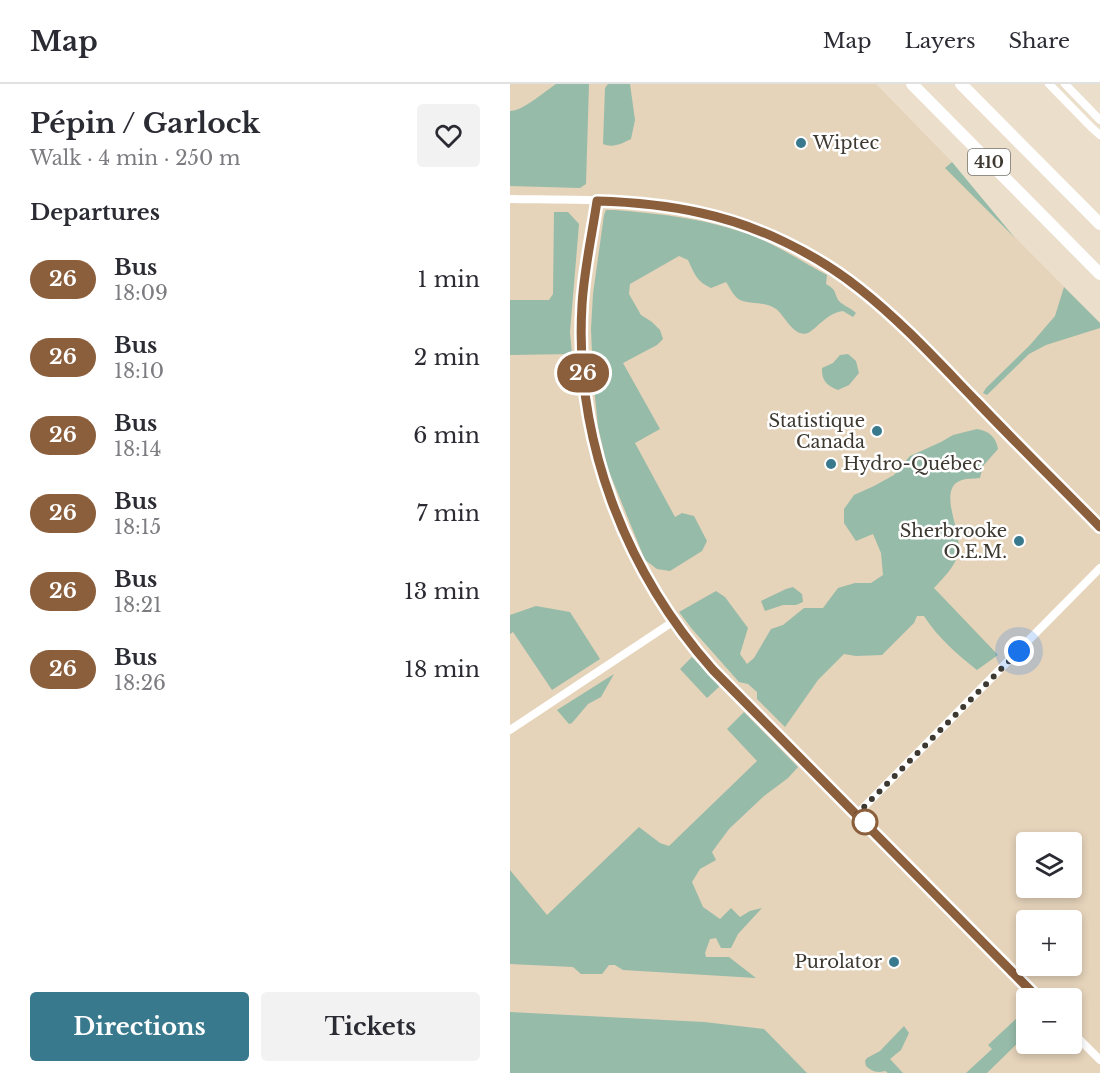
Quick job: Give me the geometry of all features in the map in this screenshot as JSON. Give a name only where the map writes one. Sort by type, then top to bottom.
[{"type":"highway","name":"410","points":[[912,84],[1100,274]]},
{"type":"highway","name":"410","points":[[961,84],[1100,224]]},
{"type":"street","points":[[1049,84],[1100,135]]},
{"type":"street","points":[[1065,84],[1100,120]]},
{"type":"street","points":[[510,199],[597,201],[657,205],[687,210],[755,230],[805,254],[859,288],[898,324],[1100,527]]},
{"type":"street","points":[[597,201],[585,268],[582,305],[582,352],[588,414],[597,458],[617,517],[644,573],[693,647],[723,680],[1029,988]]},
{"type":"street","points":[[857,814],[1100,568]]},
{"type":"street","points":[[510,730],[674,621]]},
{"type":"street","points":[[1082,1042],[1100,1060]]},
{"type":"shaded area","points":[[510,84],[876,84],[952,162],[946,168],[1100,323],[1100,1073],[510,1073]]},
{"type":"green space","points":[[556,84],[589,84],[586,184],[580,188],[510,186],[510,111],[527,105]]},
{"type":"green space","points":[[608,84],[630,84],[635,120],[631,139],[614,145],[603,144],[605,88]]},
{"type":"green space","points":[[952,162],[1015,238],[945,168]]},
{"type":"green space","points":[[606,210],[687,218],[723,226],[758,238],[827,275],[826,284],[834,290],[840,302],[856,313],[853,317],[843,311],[835,313],[808,333],[803,334],[790,326],[776,309],[738,299],[726,282],[711,288],[706,286],[696,277],[688,260],[679,256],[630,284],[629,294],[641,315],[660,330],[663,339],[657,345],[623,363],[660,429],[635,443],[675,517],[682,513],[694,516],[707,541],[702,551],[670,571],[657,569],[645,560],[608,469],[598,427],[591,329],[593,294]]},
{"type":"green space","points":[[554,212],[568,212],[579,224],[570,332],[572,354],[510,355],[510,300],[549,300],[553,294]]},
{"type":"green space","points":[[1064,287],[1100,323],[1100,328],[1046,345],[1029,354],[987,395],[983,393],[1055,316]]},
{"type":"green space","points":[[848,354],[856,361],[859,373],[849,385],[838,390],[826,382],[822,368],[833,363],[840,355]]},
{"type":"green space","points":[[977,429],[992,436],[998,449],[983,466],[980,478],[962,480],[954,485],[950,502],[959,545],[958,554],[951,568],[934,588],[998,655],[977,670],[942,639],[924,616],[917,616],[914,623],[882,655],[844,654],[818,680],[785,727],[757,699],[757,692],[748,684],[739,682],[679,612],[716,591],[725,597],[748,628],[740,654],[747,664],[754,658],[771,629],[783,625],[804,608],[823,608],[838,588],[855,583],[871,583],[883,575],[881,553],[873,534],[856,541],[844,523],[844,509],[854,495],[894,475],[910,456],[953,435]]},
{"type":"green space","points":[[793,587],[802,594],[803,602],[765,611],[761,601]]},
{"type":"green space","points":[[536,606],[570,612],[600,659],[552,690],[513,632],[510,634],[510,615]]},
{"type":"green space","points":[[692,657],[720,686],[707,698],[680,669]]},
{"type":"green space","points":[[614,674],[601,697],[588,704],[572,723],[569,724],[557,710]]},
{"type":"green space","points":[[744,712],[798,767],[729,829],[712,852],[716,860],[700,869],[692,882],[703,907],[720,919],[731,908],[740,917],[762,908],[738,934],[731,948],[721,948],[716,938],[710,939],[705,953],[706,957],[729,957],[756,978],[623,970],[615,965],[609,965],[602,974],[581,974],[573,967],[510,964],[510,870],[547,915],[639,827],[660,843],[669,846],[757,761],[727,729]]},
{"type":"green space","points":[[510,1012],[704,1022],[764,1029],[807,1073],[510,1073]]},
{"type":"green space","points":[[1016,1019],[1016,1045],[987,1073],[966,1073],[992,1049],[988,1045]]},
{"type":"green space","points":[[904,1026],[909,1033],[901,1050],[890,1059],[903,1073],[875,1072],[866,1066],[867,1058],[880,1051]]},
{"type":"bus line","name":"26","points":[[1028,988],[713,670],[674,621],[644,573],[607,490],[594,445],[586,400],[581,344],[582,305],[585,268],[597,201],[657,205],[720,218],[774,238],[837,273],[859,288],[898,324],[1100,527]]},
{"type":"place","name":"Wiptec","points":[[801,143]]},
{"type":"place","name":"Statistique Canada","points":[[877,431]]},
{"type":"place","name":"Hydro-Québec","points":[[831,464]]},
{"type":"place","name":"Sherbrooke O.E.M.","points":[[1019,541]]},
{"type":"place","name":"Purolator","points":[[894,962]]},
{"type":"route","points":[[865,822],[857,814],[1019,651]]}]
